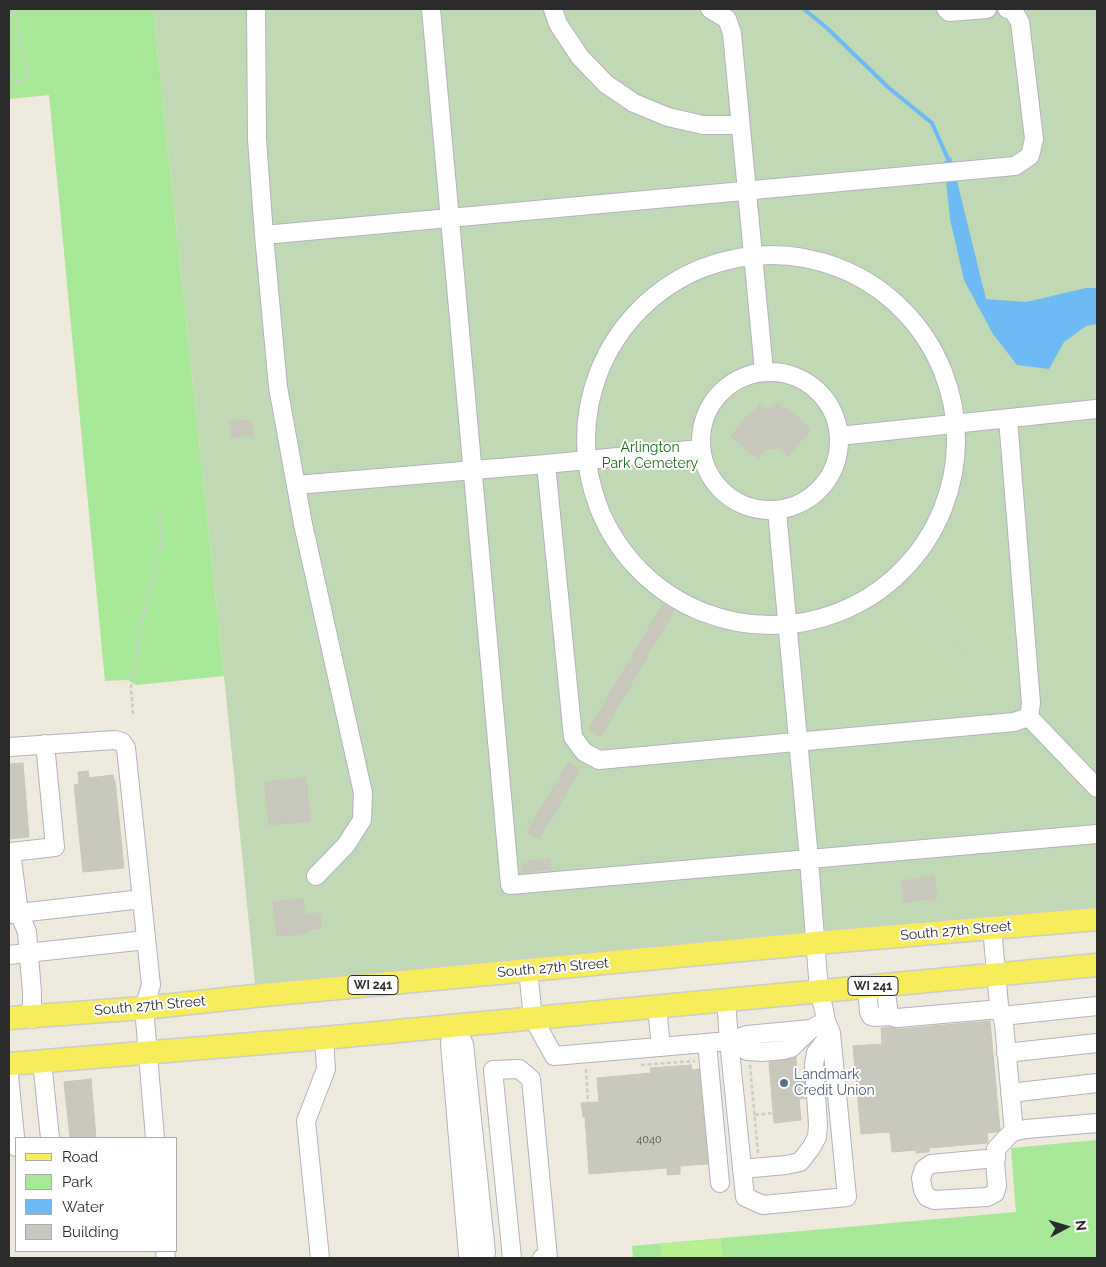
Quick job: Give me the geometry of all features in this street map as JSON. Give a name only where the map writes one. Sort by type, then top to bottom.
[{"type":"main road","name":"South 27th Street","points":[[32,1018],[55,1014],[144,1008],[816,943],[1097,919]]},
{"type":"main road","points":[[1064,968],[1097,949]]},
{"type":"main road","name":"WI 241","points":[[9,1064],[324,1038],[1097,965]]},
{"type":"main road","points":[[9,1018],[32,1018]]},
{"type":"main road","points":[[9,1024],[32,1018]]},
{"type":"street","points":[[256,9],[258,139],[264,235],[278,387],[303,524],[363,793],[362,820],[346,845],[316,876]]},
{"type":"street","points":[[431,9],[510,885],[1097,834]]},
{"type":"street","points":[[553,9],[558,24],[580,57],[606,84],[634,103],[668,117],[703,125],[740,125]]},
{"type":"street","points":[[710,9],[728,19],[732,33],[764,372]]},
{"type":"street","points":[[946,9],[949,12],[987,9]]},
{"type":"street","points":[[264,235],[1015,166],[1030,156],[1034,139],[1020,22],[1012,9],[1007,9]]},
{"type":"street","points":[[753,256],[789,256],[825,263],[859,277],[889,298],[915,324],[935,354],[949,388],[956,424],[955,460],[948,496],[933,530],[913,560],[887,585],[857,605],[823,619],[787,626],[751,625],[715,618],[682,603],[652,582],[627,556],[607,526],[593,492],[586,460],[587,420],[594,385],[608,352],[629,322],[654,296],[684,276],[717,263],[753,256]]},
{"type":"street","points":[[764,372],[782,372],[800,378],[815,388],[827,402],[835,418],[839,436],[837,458],[825,483],[816,494],[798,505],[778,511],[756,510],[735,502],[718,488],[706,470],[700,449],[703,422],[716,397],[729,384],[746,376],[764,372]]},
{"type":"street","points":[[839,436],[1008,419],[1097,414]]},
{"type":"street","points":[[1008,419],[1031,703],[1029,717]]},
{"type":"street","points":[[296,485],[700,449]]},
{"type":"street","points":[[546,464],[573,737],[584,752],[599,760],[1014,722],[1029,717]]},
{"type":"street","points":[[726,1000],[745,1197],[763,1205],[847,1197],[823,1028],[824,1010],[819,991],[778,511]]},
{"type":"street","points":[[1029,717],[1097,788]]},
{"type":"street","points":[[9,747],[115,740],[122,742],[126,748],[151,985],[144,1008],[155,1137]]},
{"type":"street","points":[[32,1018],[32,992],[27,932],[14,914],[12,852],[55,847],[45,744]]},
{"type":"street","points":[[14,914],[142,898]]},
{"type":"street","points":[[992,928],[1014,1132]]},
{"type":"street","points":[[9,956],[146,940]]},
{"type":"street","points":[[528,970],[533,1018],[554,1056],[729,1041],[747,1035],[823,1028]]},
{"type":"street","points":[[876,986],[869,1012],[871,1016],[875,1017],[889,1016],[897,1018],[1097,1006]]},
{"type":"street","points":[[657,1007],[661,1047]]},
{"type":"street","points":[[454,1026],[450,1044],[468,1255],[471,1258]]},
{"type":"street","points":[[454,1026],[464,1044],[486,1252],[482,1258]]},
{"type":"street","points":[[707,1043],[716,1184],[742,1175],[800,1162],[812,1148],[817,1137],[818,1125],[814,1065],[823,1028]]},
{"type":"street","points":[[320,1258],[306,1121],[326,1069],[324,1038]]},
{"type":"street","points":[[1006,1053],[1097,1043]]},
{"type":"street","points":[[42,1061],[50,1137]]},
{"type":"street","points":[[512,1258],[494,1070],[519,1069],[531,1079],[548,1258],[542,1258]]},
{"type":"street","points":[[9,1075],[15,1137]]},
{"type":"street","points":[[1010,1092],[1097,1083]]},
{"type":"street","points":[[996,1158],[996,1149],[1002,1141],[1014,1132],[1026,1129],[1097,1123]]},
{"type":"path","points":[[9,78],[22,82],[26,81],[28,75],[14,9]]},
{"type":"path","points":[[133,714],[131,688],[133,670],[144,612],[162,541],[159,510]]},
{"type":"path","points":[[894,578],[1018,708],[1029,717]]},
{"type":"path","points":[[749,1059],[758,1157]]},
{"type":"path","points":[[637,1065],[702,1060],[703,1066],[708,1066]]},
{"type":"path","points":[[588,1103],[585,1070],[593,1069]]},
{"type":"path","points":[[755,1115],[773,1113]]},
{"type":"green space","points":[[9,9],[153,9],[224,676],[136,685],[128,680],[105,681],[49,95],[9,99]]},
{"type":"green space","name":"Arlington Park Cemetery","points":[[153,9],[1097,9],[1097,908],[255,984]]},
{"type":"green space","points":[[1097,1140],[1097,1258],[633,1258],[632,1246],[1016,1212],[1011,1148]]},
{"type":"green space","points":[[721,1239],[723,1258],[662,1258],[660,1244]]},
{"type":"water","points":[[951,157],[986,299],[1026,302],[1086,288],[1097,288],[1097,324],[1086,326],[1064,342],[1049,369],[1017,365],[993,334],[964,280],[950,219],[944,162]]},
{"type":"building","points":[[776,403],[784,410],[786,408],[811,429],[788,456],[778,448],[766,449],[758,459],[731,436],[760,404],[764,408],[773,407]]},
{"type":"building","points":[[251,420],[253,435],[232,437],[230,422]]},
{"type":"building","points":[[663,604],[674,610],[601,736],[589,729]]},
{"type":"building","points":[[23,763],[29,837],[9,839],[9,764]]},
{"type":"building","points":[[568,763],[580,770],[539,839],[527,832]]},
{"type":"building","points":[[88,771],[89,778],[113,775],[115,780],[124,868],[83,872],[74,785],[79,784],[78,772]]},
{"type":"building","points":[[306,778],[310,821],[269,825],[265,782]]},
{"type":"building","points":[[550,859],[551,869],[523,872],[522,862]]},
{"type":"building","points":[[934,876],[937,898],[904,902],[901,881]]},
{"type":"building","points":[[303,899],[305,915],[320,913],[321,928],[306,930],[307,932],[300,934],[277,936],[273,902]]},
{"type":"building","points":[[990,1021],[1000,1130],[987,1133],[988,1143],[929,1148],[929,1152],[916,1153],[916,1150],[892,1152],[890,1132],[861,1134],[853,1046],[882,1044],[881,1028],[898,1029]]},
{"type":"building","name":"Landmark Credit Union","points":[[796,1057],[797,1077],[804,1077],[806,1098],[799,1099],[801,1120],[774,1123],[769,1062]]},
{"type":"building","points":[[691,1065],[692,1070],[699,1069],[708,1164],[680,1166],[680,1174],[667,1175],[667,1168],[589,1174],[585,1117],[583,1117],[581,1103],[599,1102],[597,1078],[651,1073],[650,1068]]},
{"type":"building","points":[[91,1079],[96,1137],[70,1137],[64,1082]]},
{"type":"waterway","points":[[804,9],[828,29],[889,88],[932,123],[948,159]]},
{"type":"place","name":"Landmark Credit Union","points":[[784,1083]]}]
